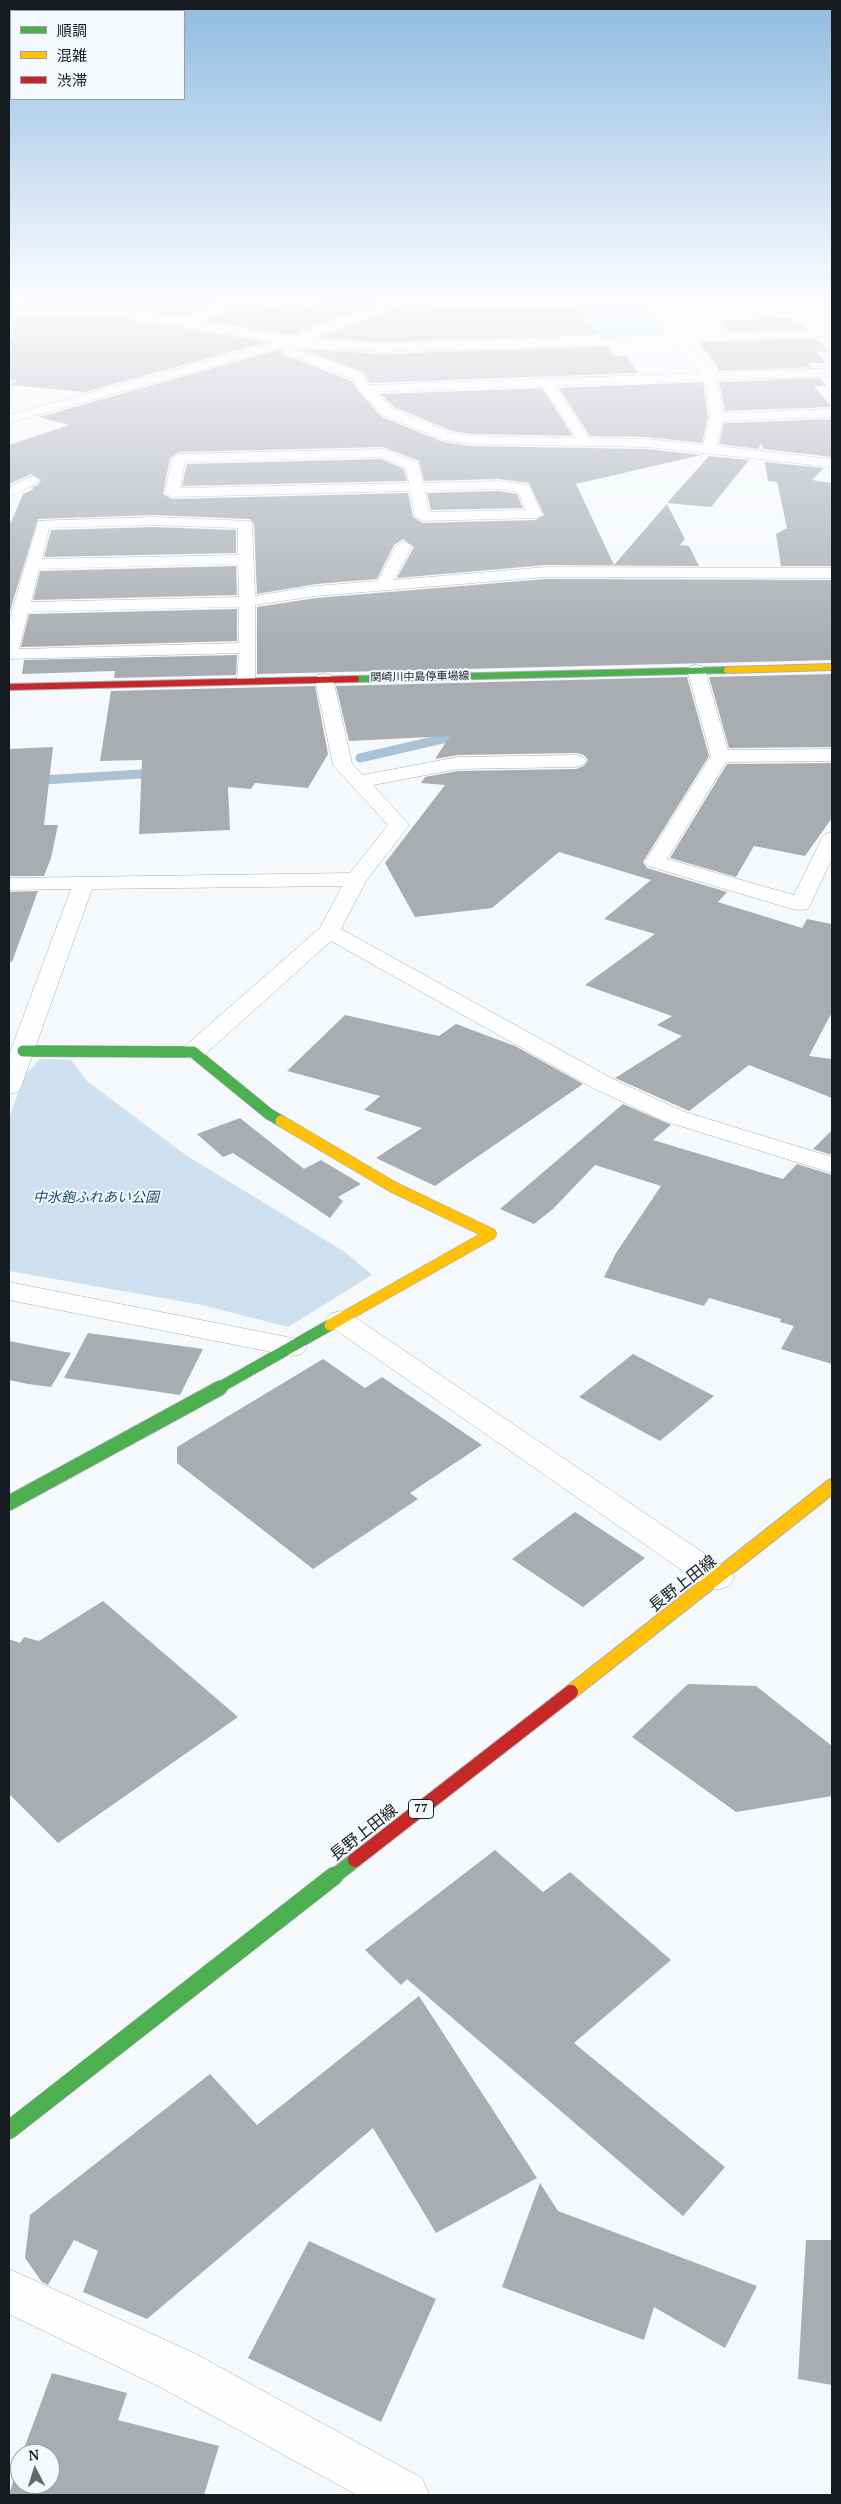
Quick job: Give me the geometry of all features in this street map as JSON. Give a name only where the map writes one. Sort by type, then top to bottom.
[{"type":"main road","name":"関崎川中島停車場線","points":[[9,687],[832,667]]},
{"type":"main road","points":[[9,1503],[127,1440],[491,1234],[393,1186],[269,1114],[193,1052],[23,1051]]},
{"type":"main road","name":"長野上田線","points":[[9,2130],[718,1578],[832,1486]]},
{"type":"street","points":[[9,419],[24,415]]},
{"type":"street","points":[[395,415],[448,437],[471,440],[584,440],[647,443],[832,463]]},
{"type":"street","points":[[568,415],[584,440]]},
{"type":"street","points":[[709,450],[717,417],[779,415]]},
{"type":"street","points":[[416,487],[413,466],[383,453],[179,458],[172,493],[245,491],[416,487],[500,485],[524,488],[534,514],[422,517],[416,487]]},
{"type":"street","points":[[10,491],[32,480]]},
{"type":"street","points":[[245,491],[245,602],[248,648],[246,680]]},
{"type":"street","points":[[245,524],[154,521],[43,524],[9,653],[248,648]]},
{"type":"street","points":[[383,586],[404,546]]},
{"type":"street","points":[[32,564],[245,559]]},
{"type":"street","points":[[21,607],[245,602],[316,591],[546,572],[759,571],[832,573]]},
{"type":"street","points":[[696,670],[720,756],[655,862],[800,904],[832,838]]},
{"type":"street","points":[[193,1052],[329,931],[356,879],[399,825],[344,765],[324,679]]},
{"type":"street","points":[[720,756],[832,755]]},
{"type":"street","points":[[359,782],[458,763],[576,761]]},
{"type":"street","points":[[9,884],[356,879]]},
{"type":"street","points":[[9,1087],[84,883]]},
{"type":"street","points":[[329,931],[604,1084],[673,1116],[832,1165]]},
{"type":"street","points":[[9,1291],[292,1347]]},
{"type":"street","points":[[340,1320],[718,1578]]},
{"type":"street","points":[[9,2291],[177,2370],[405,2495]]},
{"type":"green space","name":"中氷鉋ふれあい公園","points":[[40,1059],[71,1060],[87,1081],[187,1156],[345,1252],[372,1275],[288,1327],[202,1305],[9,1271],[9,1119],[24,1076]]},
{"type":"building","points":[[47,415],[380,415],[443,442],[471,446],[647,449],[701,455],[576,484],[614,565],[667,504],[685,539],[680,545],[689,546],[699,566],[546,565],[397,578],[414,547],[403,539],[394,545],[377,579],[316,584],[257,594],[254,524],[250,519],[154,515],[38,519],[9,614],[9,527],[23,494],[34,489],[31,488],[38,485],[41,480],[31,474],[9,484],[9,445],[69,425],[39,417]],"holes":[[[383,447],[419,461],[424,481],[499,479],[529,483],[544,515],[535,520],[422,523],[413,517],[408,493],[172,499],[163,494],[170,458],[179,452]]]},
{"type":"building","points":[[413,415],[559,415],[573,436],[471,434],[452,431]]},
{"type":"building","points":[[576,415],[708,415],[702,443],[647,437],[590,436]]},
{"type":"building","points":[[832,419],[832,457],[763,449],[762,443],[758,449],[719,444],[724,423]]},
{"type":"building","points":[[709,456],[749,460],[711,507],[667,503]]},
{"type":"building","points":[[381,459],[404,469],[407,481],[182,486],[187,464]]},
{"type":"building","points":[[765,462],[824,468],[812,480],[832,483],[832,566],[781,566],[776,534],[787,528],[777,482],[768,481]]},
{"type":"building","points":[[499,491],[517,494],[523,508],[431,510],[427,493]]},
{"type":"building","points":[[154,527],[236,530],[236,553],[44,557],[51,530]]},
{"type":"building","points":[[236,566],[237,595],[33,600],[40,571]]},
{"type":"building","points":[[546,579],[832,580],[832,660],[257,674],[257,607],[316,598]]},
{"type":"building","points":[[237,609],[237,641],[21,647],[29,614]]},
{"type":"building","points":[[237,655],[236,675],[114,678],[115,671],[22,674],[24,660]]},
{"type":"building","points":[[832,674],[832,747],[729,748],[709,677]]},
{"type":"building","points":[[687,677],[709,756],[643,862],[647,868],[727,892],[718,902],[802,928],[807,919],[832,924],[832,1012],[809,1056],[832,1059],[832,1098],[749,1065],[689,1111],[615,1078],[682,1036],[657,1025],[672,1016],[585,985],[655,934],[604,919],[651,880],[559,852],[492,908],[415,917],[385,863],[445,785],[421,783],[425,777],[458,771],[576,769],[584,766],[588,760],[584,755],[576,753],[458,755],[435,759],[450,736],[349,741],[336,686]]},
{"type":"building","points":[[315,686],[328,754],[308,788],[255,783],[251,789],[228,787],[230,830],[139,834],[142,760],[100,761],[111,691]]},
{"type":"building","points":[[53,747],[44,825],[58,825],[51,858],[44,876],[9,876],[9,749]]},
{"type":"building","points":[[832,763],[832,818],[805,856],[754,846],[736,877],[670,858],[727,764]]},
{"type":"building","points":[[38,891],[12,962],[9,961],[9,892]]},
{"type":"building","points":[[345,1015],[439,1036],[456,1024],[515,1046],[583,1084],[435,1186],[376,1158],[422,1128],[364,1110],[380,1096],[287,1071]]},
{"type":"building","points":[[623,1104],[671,1125],[653,1140],[783,1179],[797,1164],[832,1175],[832,1364],[781,1349],[794,1326],[780,1322],[781,1319],[709,1298],[704,1306],[604,1277],[616,1253],[661,1186],[595,1165],[553,1209],[534,1224],[500,1209]]},
{"type":"building","points":[[240,1118],[304,1169],[321,1160],[361,1184],[338,1197],[343,1201],[330,1218],[233,1153],[223,1157],[197,1134]]},
{"type":"building","points":[[832,1130],[832,1155],[813,1149]]},
{"type":"building","points":[[88,1333],[203,1349],[180,1395],[64,1378]]},
{"type":"building","points":[[9,1341],[71,1353],[51,1387],[28,1384],[9,1380]]},
{"type":"building","points":[[633,1354],[714,1396],[660,1441],[579,1397]]},
{"type":"building","points":[[323,1359],[365,1388],[382,1377],[482,1445],[410,1493],[418,1499],[313,1569],[177,1463],[177,1447]]},
{"type":"building","points":[[575,1512],[645,1558],[583,1607],[512,1559]]},
{"type":"building","points":[[103,1601],[238,1717],[58,1843],[9,1794],[9,1639],[20,1643],[24,1637],[39,1641]]},
{"type":"building","points":[[688,1684],[756,1686],[832,1746],[832,1796],[736,1812],[632,1737]]},
{"type":"building","points":[[495,1850],[543,1892],[570,1872],[671,1960],[574,2043],[725,2167],[683,2216],[407,1979],[401,1985],[365,1950]]},
{"type":"building","points":[[419,1996],[537,2178],[436,2233],[373,2128],[147,2319],[83,2292],[98,2251],[74,2240],[48,2285],[42,2282],[25,2258],[30,2215],[210,2074],[257,2125]]},
{"type":"building","points":[[540,2183],[558,2211],[757,2286],[725,2348],[654,2307],[644,2340],[502,2287]]},
{"type":"building","points":[[806,2240],[832,2240],[832,2385],[798,2379]]},
{"type":"building","points":[[309,2241],[436,2299],[381,2422],[248,2358]]},
{"type":"building","points":[[52,2373],[127,2393],[118,2420],[219,2446],[204,2495],[9,2495],[10,2492],[10,2494],[60,2494],[60,2444],[26,2444]]},
{"type":"waterway","points":[[360,758],[464,734]]},
{"type":"waterway","points":[[9,782],[158,773]]},
{"type":"traffic: fast","points":[[356,679],[727,670]]},
{"type":"traffic: fast","points":[[23,1051],[193,1052],[269,1114],[281,1121]]},
{"type":"traffic: fast","points":[[9,1503],[127,1440],[330,1325]]},
{"type":"traffic: fast","points":[[9,2130],[355,1860]]},
{"type":"traffic: slow","points":[[727,670],[832,667]]},
{"type":"traffic: slow","points":[[281,1121],[393,1187],[491,1234],[330,1325]]},
{"type":"traffic: slow","points":[[571,1692],[832,1486]]},
{"type":"traffic: jam","points":[[9,687],[356,679]]},
{"type":"traffic: jam","points":[[355,1860],[571,1692]]}]
